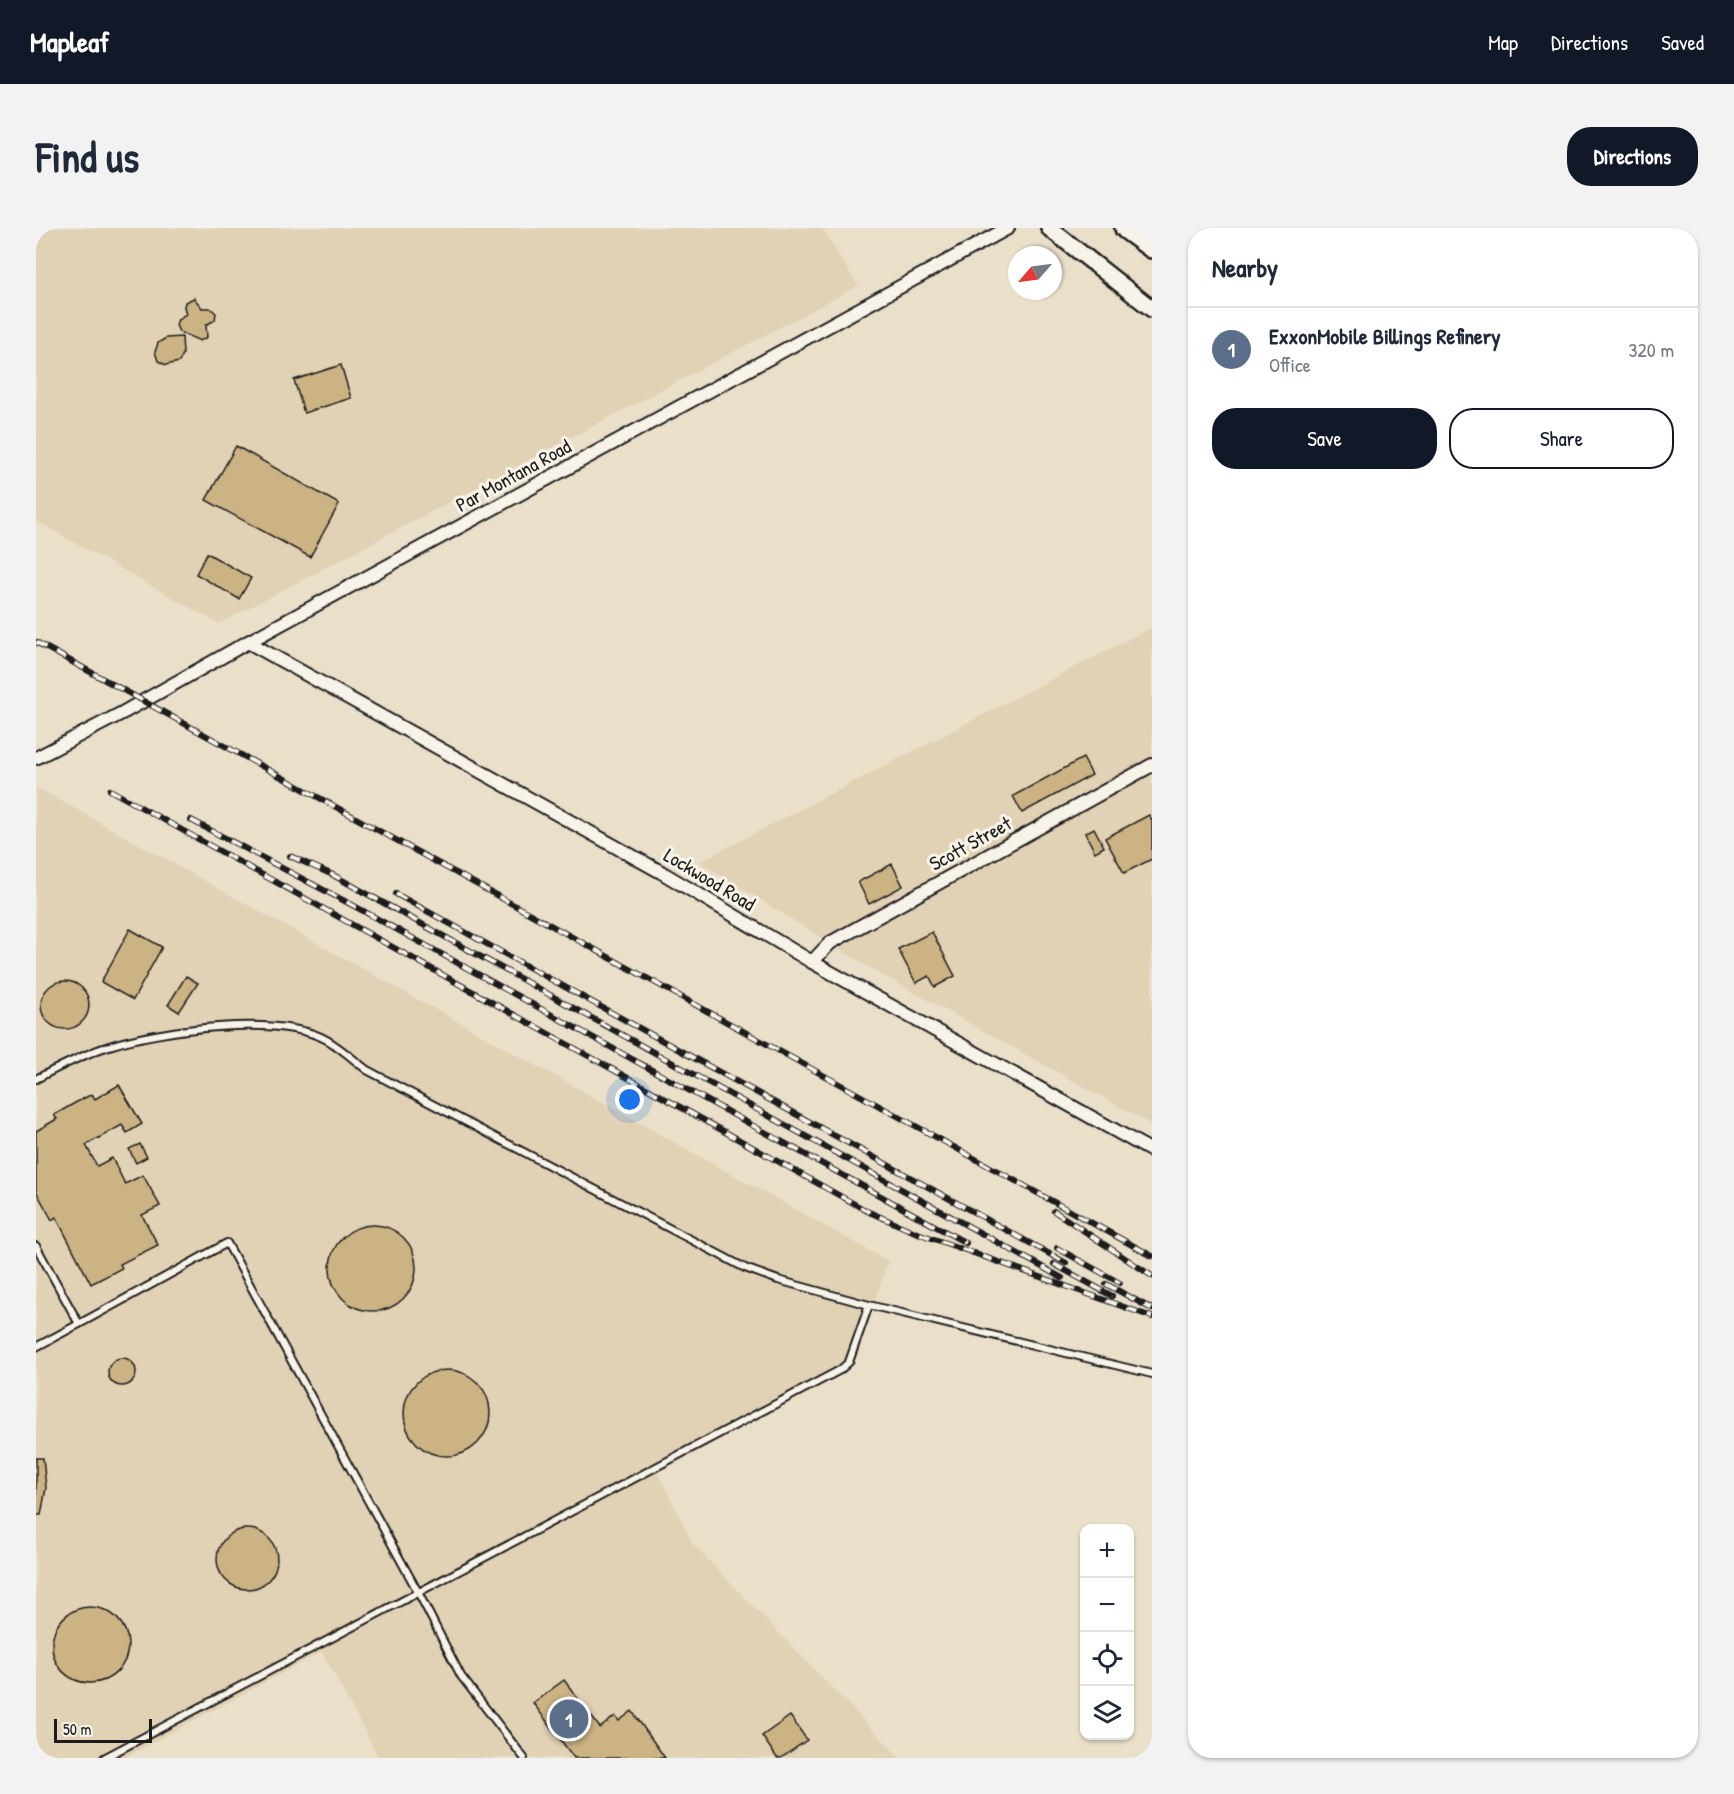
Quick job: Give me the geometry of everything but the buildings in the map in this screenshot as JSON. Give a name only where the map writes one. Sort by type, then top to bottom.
[{"type":"highway","points":[[1126,228],[1152,247]]},
{"type":"street","name":"Par Montana Road","points":[[36,758],[1008,228]]},
{"type":"street","points":[[1049,228],[1152,309]]},
{"type":"street","name":"Lockwood Road","points":[[248,642],[661,872],[812,962],[1152,1151]]},
{"type":"street","name":"Scott Street","points":[[812,962],[830,943],[1152,765]]},
{"type":"lane","points":[[36,1079],[75,1058],[106,1047],[156,1035],[223,1026],[299,1030],[326,1039],[367,1070],[745,1268],[778,1280],[869,1305],[1152,1374]]},
{"type":"lane","points":[[36,1347],[227,1243],[418,1592],[461,1676],[524,1758]]},
{"type":"lane","points":[[36,1246],[79,1324]]},
{"type":"lane","points":[[104,1758],[840,1370],[849,1362],[869,1305]]},
{"type":"shaded area","points":[[36,228],[822,228],[858,286],[219,624],[36,521]]},
{"type":"shaded area","points":[[1152,627],[1152,1125],[870,968],[699,862]]},
{"type":"shaded area","points":[[36,787],[888,1261],[857,1357],[849,1370],[658,1473],[693,1544],[900,1758],[379,1758],[322,1652],[124,1758],[36,1758]]},
{"type":"railway","points":[[36,642],[1152,1256]]},
{"type":"railway","points":[[110,790],[869,1212],[915,1232],[1152,1317]]},
{"type":"railway","points":[[191,820],[356,907],[966,1243]]},
{"type":"railway","points":[[290,856],[333,875],[1062,1278]]},
{"type":"railway","points":[[396,894],[1066,1263]]},
{"type":"railway","points":[[1054,1211],[1152,1276]]},
{"type":"railway","points":[[1057,1248],[1120,1283]]},
{"type":"railway","points":[[1054,1264],[1112,1296]]},
{"type":"railway","points":[[1106,1284],[1152,1309]]},
{"type":"place","name":"ExxonMobile Billings Refinery","points":[[569,1719]]}]
